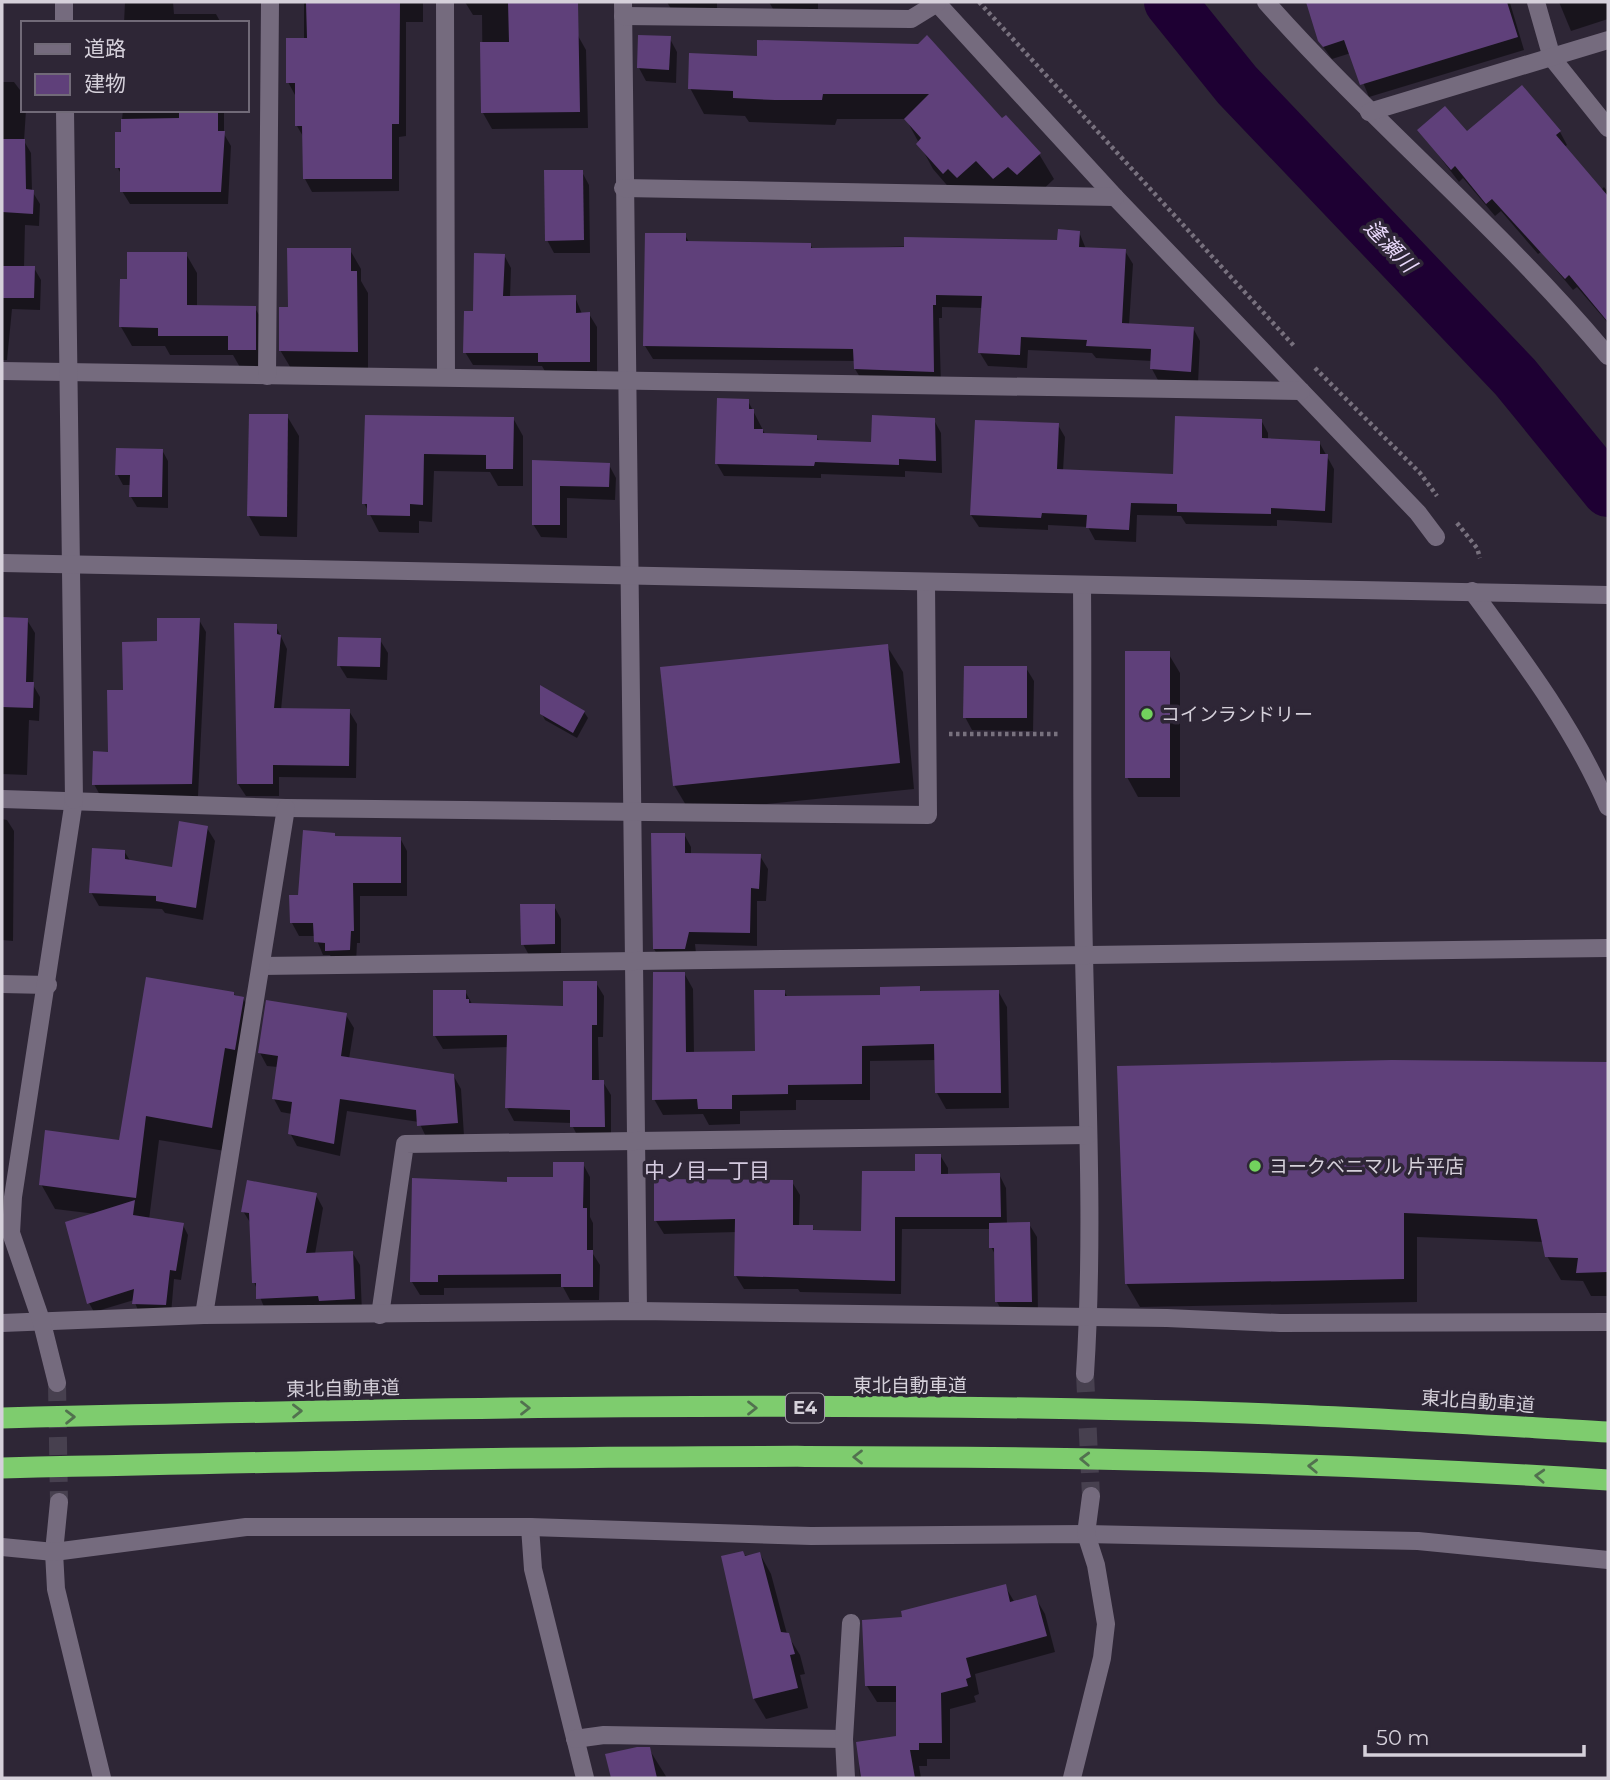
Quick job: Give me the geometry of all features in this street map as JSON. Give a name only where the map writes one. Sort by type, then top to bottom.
[{"type":"highway","name":"東北自動車道","points":[[2,1418],[360,1410],[966,1408],[1375,1418],[1608,1432]]},
{"type":"highway","points":[[2,1468],[363,1461],[968,1456],[1404,1468],[1608,1480]]},
{"type":"street","points":[[64,2],[64,21]]},
{"type":"street","points":[[267,376],[270,2]]},
{"type":"street","points":[[445,2],[446,377]]},
{"type":"street","points":[[638,1311],[623,9],[911,19],[936,2],[1115,197],[1418,513],[1436,537]]},
{"type":"street","points":[[1266,2],[1368,112],[1561,299],[1608,356]]},
{"type":"street","points":[[1536,2],[1552,58],[1608,128]]},
{"type":"street","points":[[1368,112],[1608,40]]},
{"type":"street","points":[[57,1383],[42,1323],[11,1233],[10,1167],[48,985],[74,800],[65,112]]},
{"type":"street","points":[[623,188],[1115,197]]},
{"type":"street","points":[[2,371],[1301,391]]},
{"type":"street","points":[[2,562],[1608,595]]},
{"type":"street","points":[[2,799],[286,808],[928,815],[926,583]]},
{"type":"street","points":[[1082,584],[1088,1135],[1088,1319],[1085,1374]]},
{"type":"street","points":[[1472,592],[1538,681],[1591,768],[1608,807]]},
{"type":"street","points":[[204,1315],[286,808]]},
{"type":"street","points":[[261,966],[1608,948]]},
{"type":"street","points":[[2,984],[48,985]]},
{"type":"street","points":[[380,1315],[404,1144],[1088,1135]]},
{"type":"street","points":[[2,1323],[204,1315],[638,1311],[1088,1319],[1608,1322]]},
{"type":"street","points":[[1072,1778],[1102,1658],[1106,1624],[1096,1565],[1086,1534],[1091,1496]]},
{"type":"street","points":[[59,1502],[54,1552],[56,1589],[102,1778]]},
{"type":"street","points":[[2,1547],[54,1552],[246,1527],[530,1527],[811,1536],[1086,1534],[1418,1541],[1608,1560]]},
{"type":"street","points":[[530,1527],[533,1569],[585,1778]]},
{"type":"street","points":[[846,1778],[844,1738],[851,1623]]},
{"type":"street","points":[[575,1739],[604,1735],[844,1738]]},
{"type":"path","points":[[979,2],[1305,358]]},
{"type":"path","points":[[1314,367],[1420,474],[1442,503]]},
{"type":"path","points":[[1450,513],[1477,548],[1480,558]]},
{"type":"path","points":[[927,733],[1062,734]]},
{"type":"building","points":[[306,2],[400,2],[399,124],[392,124],[392,179],[303,179],[302,126],[295,126],[295,83],[286,83],[286,38],[307,38]]},
{"type":"building","points":[[508,2],[578,2],[580,112],[481,113],[480,42],[509,42]]},
{"type":"building","points":[[1306,2],[1507,2],[1518,37],[1360,85],[1344,40],[1323,47],[1318,41]]},
{"type":"building","points":[[638,35],[671,36],[669,70],[637,68]]},
{"type":"building","points":[[927,35],[1002,118],[1006,115],[1041,153],[1017,175],[1008,167],[993,179],[976,161],[957,178],[948,169],[943,174],[916,144],[921,138],[904,119],[929,94],[823,94],[822,100],[775,100],[733,98],[733,91],[688,89],[689,53],[757,56],[757,40],[918,44]]},
{"type":"building","points":[[1522,85],[1561,131],[1556,135],[1608,196],[1608,322],[1569,275],[1565,279],[1492,199],[1486,204],[1455,166],[1451,170],[1417,130],[1445,106],[1467,131]]},
{"type":"building","points":[[179,112],[218,112],[218,131],[225,131],[221,192],[120,192],[120,168],[115,168],[115,132],[121,132],[121,119],[179,118]]},
{"type":"building","points":[[2,139],[25,139],[26,189],[34,190],[33,214],[2,212]]},
{"type":"building","points":[[544,170],[583,170],[584,240],[545,241]]},
{"type":"building","points":[[1058,229],[1080,231],[1079,247],[1126,249],[1122,323],[1194,327],[1191,372],[1150,369],[1151,349],[1086,346],[1087,340],[1021,337],[1020,355],[978,353],[982,296],[936,295],[936,305],[933,305],[934,372],[854,369],[853,349],[643,346],[645,233],[686,233],[686,241],[811,243],[811,248],[904,247],[904,237],[1057,240]]},
{"type":"building","points":[[287,248],[351,248],[351,271],[357,271],[358,352],[279,351],[279,307],[288,307]]},
{"type":"building","points":[[127,252],[187,252],[187,305],[256,306],[256,350],[228,350],[228,336],[158,336],[158,328],[119,327],[120,279],[127,279]]},
{"type":"building","points":[[474,253],[505,254],[503,296],[576,295],[576,313],[590,312],[590,362],[538,362],[538,353],[463,353],[464,311],[473,311]]},
{"type":"building","points":[[2,266],[35,266],[34,298],[2,298]]},
{"type":"building","points":[[717,398],[749,399],[749,409],[754,409],[754,429],[763,429],[763,433],[817,435],[817,440],[871,442],[872,415],[935,418],[936,461],[899,459],[899,465],[815,462],[814,466],[715,464]]},
{"type":"building","points":[[249,414],[288,414],[287,517],[247,516]]},
{"type":"building","points":[[365,415],[514,417],[513,469],[486,469],[486,455],[424,454],[423,505],[410,504],[410,516],[367,515],[367,504],[362,504]]},
{"type":"building","points":[[1175,416],[1262,419],[1262,438],[1320,441],[1320,454],[1328,454],[1325,511],[1271,508],[1271,514],[1177,512],[1177,504],[1131,503],[1129,530],[1086,528],[1087,515],[1042,513],[1041,518],[970,515],[975,420],[1059,423],[1057,469],[1173,474]]},
{"type":"building","points":[[116,448],[163,449],[162,497],[129,497],[130,475],[115,475]]},
{"type":"building","points":[[532,460],[610,463],[609,487],[560,486],[560,525],[532,525]]},
{"type":"building","points":[[2,617],[28,618],[26,682],[34,682],[33,708],[2,707]]},
{"type":"building","points":[[157,618],[200,618],[192,784],[92,785],[93,751],[108,752],[107,690],[123,690],[122,642],[157,641]]},
{"type":"building","points":[[234,623],[277,624],[277,634],[281,635],[274,708],[350,709],[349,766],[273,765],[273,784],[237,784]]},
{"type":"building","points":[[338,637],[381,638],[380,667],[337,666]]},
{"type":"building","points":[[888,644],[900,763],[673,786],[660,667]]},
{"type":"building","name":"コインランドリー","points":[[1125,651],[1170,651],[1170,778],[1125,778]]},
{"type":"building","points":[[964,666],[1027,666],[1027,718],[963,718]]},
{"type":"building","points":[[540,685],[585,711],[573,733],[540,714]]},
{"type":"building","points":[[179,821],[208,826],[196,908],[156,901],[156,896],[89,893],[92,848],[125,850],[125,859],[172,867]]},
{"type":"building","points":[[303,830],[335,833],[335,836],[401,837],[401,883],[353,883],[354,931],[351,931],[350,950],[325,951],[325,943],[314,942],[313,923],[290,923],[289,895],[298,895]]},
{"type":"building","points":[[651,833],[685,833],[685,853],[761,854],[759,889],[751,888],[750,933],[689,932],[685,949],[653,949]]},
{"type":"building","points":[[520,904],[555,904],[555,944],[521,945]]},
{"type":"building","points":[[653,972],[685,972],[686,1052],[755,1051],[754,990],[785,990],[785,996],[880,995],[880,987],[920,986],[920,991],[999,990],[1001,1093],[935,1093],[934,1044],[862,1046],[862,1084],[788,1085],[788,1094],[732,1095],[732,1109],[698,1109],[697,1099],[652,1100]]},
{"type":"building","points":[[146,977],[234,992],[234,995],[244,997],[235,1050],[225,1048],[212,1128],[146,1116],[136,1198],[39,1185],[45,1130],[119,1140]]},
{"type":"building","points":[[563,981],[597,981],[597,1025],[592,1025],[592,1080],[604,1080],[605,1127],[570,1127],[570,1110],[505,1108],[507,1035],[433,1036],[433,990],[466,990],[469,1003],[563,1006]]},
{"type":"building","points":[[266,1000],[347,1013],[341,1056],[454,1074],[458,1123],[417,1126],[416,1110],[340,1099],[334,1144],[288,1134],[292,1102],[272,1099],[278,1056],[258,1053]]},
{"type":"building","name":"ヨークベニマル 片平店","points":[[1392,1060],[1608,1062],[1608,1272],[1576,1273],[1578,1258],[1545,1257],[1537,1219],[1404,1213],[1404,1279],[1125,1284],[1117,1066]]},
{"type":"building","points":[[915,1154],[941,1154],[941,1174],[1000,1173],[1001,1217],[895,1217],[895,1281],[734,1276],[735,1219],[654,1221],[654,1179],[793,1180],[793,1225],[813,1225],[813,1230],[861,1231],[862,1171],[915,1171]]},
{"type":"building","points":[[553,1162],[584,1162],[583,1208],[587,1208],[587,1250],[593,1250],[593,1287],[561,1287],[561,1274],[438,1275],[438,1282],[410,1282],[412,1178],[507,1182],[507,1177],[553,1177]]},
{"type":"building","points":[[247,1180],[317,1193],[306,1253],[353,1251],[355,1299],[319,1301],[318,1296],[256,1299],[256,1283],[252,1283],[249,1213],[241,1212]]},
{"type":"building","points":[[135,1200],[133,1215],[184,1223],[176,1271],[170,1270],[166,1305],[132,1304],[134,1289],[87,1304],[65,1222]]},
{"type":"building","points":[[1030,1222],[1032,1302],[995,1302],[994,1248],[989,1248],[989,1223]]},
{"type":"building","points":[[743,1551],[745,1556],[760,1552],[781,1632],[789,1633],[795,1654],[790,1655],[798,1688],[753,1699],[721,1556]]},
{"type":"building","points":[[1006,1584],[1010,1602],[1036,1595],[1047,1636],[966,1658],[971,1677],[966,1679],[968,1686],[941,1693],[942,1743],[919,1743],[919,1750],[910,1750],[915,1778],[861,1778],[856,1742],[896,1736],[896,1686],[865,1686],[862,1620],[902,1617],[901,1611]]},
{"type":"building","points":[[650,1747],[657,1778],[611,1778],[605,1754]]},
{"type":"waterway","name":"逢瀬川","points":[[1170,2],[1237,85],[1515,377],[1608,491]]},
{"type":"tunnel","points":[[1085,1374],[1091,1496]]},
{"type":"tunnel","points":[[57,1383],[59,1502]]},
{"type":"place","name":"コインランドリー","points":[[1147,714]]},
{"type":"place","name":"ヨークベニマル 片平店","points":[[1255,1166]]},
{"type":"district","name":"中ノ目一丁目","points":[[707,1171]]}]
